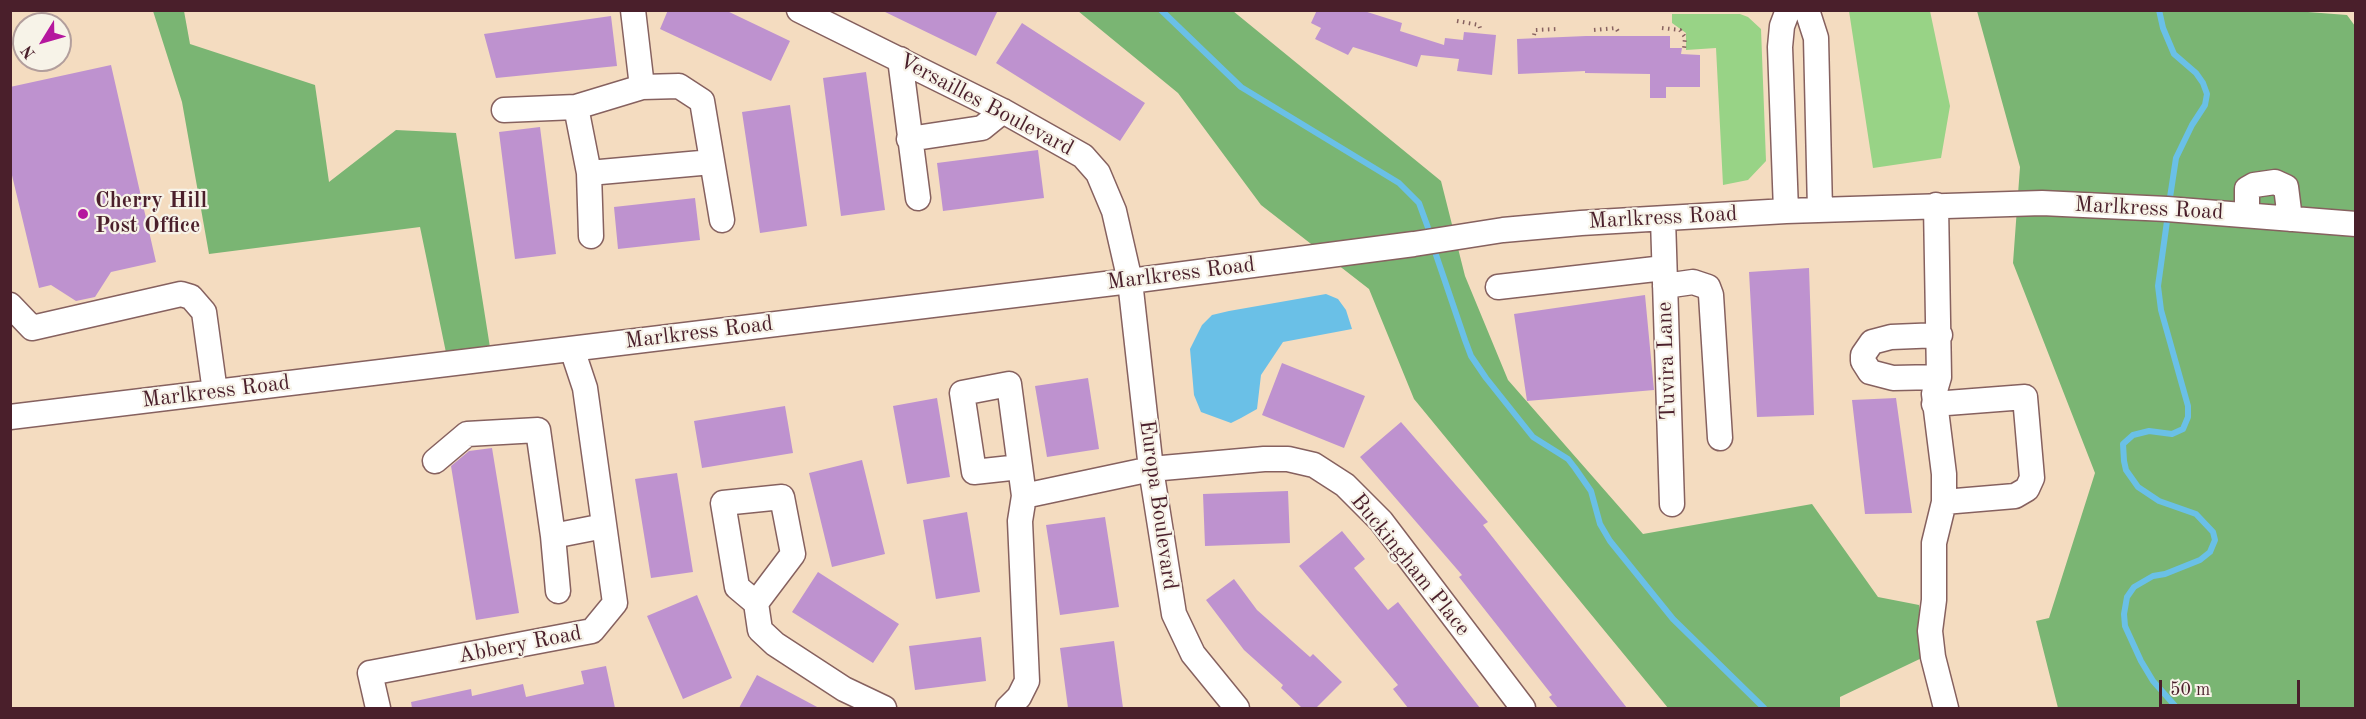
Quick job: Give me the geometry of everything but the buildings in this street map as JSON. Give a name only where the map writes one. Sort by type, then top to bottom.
[{"type":"street","points":[[633,10],[642,87]]},
{"type":"street","name":"Versailles Boulevard","points":[[799,10],[1003,111],[1083,156],[1098,173],[1114,211],[1130,281]]},
{"type":"street","points":[[1786,211],[1780,47],[1782,26],[1788,10]]},
{"type":"street","points":[[1807,10],[1816,38],[1820,210]]},
{"type":"street","points":[[900,59],[918,198]]},
{"type":"street","points":[[504,110],[576,107],[642,87],[679,86],[702,102],[722,220]]},
{"type":"street","points":[[576,107],[589,173],[591,236]]},
{"type":"street","points":[[909,139],[982,128],[1003,111]]},
{"type":"street","points":[[589,173],[712,162]]},
{"type":"street","points":[[2247,215],[2247,189],[2254,185],[2275,182],[2286,187],[2290,219]]},
{"type":"street","name":"Marlkress Road","points":[[10,417],[1130,281],[1414,244],[1471,234],[1581,223],[1786,211],[2042,203],[2355,224]]},
{"type":"street","points":[[1936,206],[1940,377],[1934,394],[1934,404],[1944,474],[1944,502],[1934,543],[1934,600],[1930,631],[1933,657],[1946,708]]},
{"type":"street","name":"Tuvira Lane","points":[[1663,219],[1672,504]]},
{"type":"street","points":[[1498,287],[1665,277],[1708,287],[1711,295],[1720,438]]},
{"type":"street","name":"Europa Boulevard","points":[[1130,281],[1151,468],[1174,614],[1193,654],[1237,708]]},
{"type":"street","points":[[10,305],[32,328],[181,294],[191,297],[204,312],[215,392]]},
{"type":"street","points":[[1940,335],[1891,337],[1872,342],[1863,355],[1863,361],[1870,372],[1893,378],[1940,377]]},
{"type":"street","name":"Abbery Road","points":[[378,708],[370,673],[592,631],[615,603],[585,388],[572,349]]},
{"type":"street","points":[[1934,404],[2025,397],[2032,478],[2026,489],[2015,496],[1944,502]]},
{"type":"street","points":[[435,460],[467,434],[538,430],[553,536],[558,591]]},
{"type":"street","name":"Buckingham Place","points":[[1024,496],[1151,468],[1264,459],[1288,459],[1314,465],[1345,485],[1380,521],[1523,708]]},
{"type":"street","points":[[1008,708],[1019,697],[1027,681],[1020,521],[1024,496],[1020,466]]},
{"type":"street","points":[[553,536],[604,526]]},
{"type":"street","points":[[756,603],[760,630],[776,644],[844,689],[884,708]]},
{"type":"path","points":[[1457,21],[1479,25],[1480,31]]},
{"type":"path","points":[[1534,35],[1535,30],[1557,28]]},
{"type":"path","points":[[1594,30],[1616,28],[1619,33]]},
{"type":"path","points":[[1662,28],[1680,30],[1684,37],[1684,50]]},
{"type":"green space","points":[[2282,10],[2347,15],[2355,26],[2355,708],[2058,708],[2036,621],[2049,618],[2095,473],[2013,263],[2020,167],[1977,11]]},
{"type":"green space","points":[[153,11],[184,11],[190,44],[315,85],[329,182],[396,130],[456,133],[492,360],[449,367],[420,227],[209,254],[182,102]]},
{"type":"green space","points":[[1078,11],[1233,11],[1441,181],[1465,276],[1508,380],[1643,534],[1812,504],[1878,597],[1919,605],[1926,656],[1840,697],[1840,708],[1668,708],[1414,399],[1369,289],[1261,205],[1178,93]]},
{"type":"green space","points":[[1849,11],[1930,11],[1950,106],[1941,158],[1873,168]]},
{"type":"green space","points":[[1672,14],[1740,14],[1748,17],[1761,29],[1766,161],[1748,180],[1723,185],[1716,48],[1686,50],[1686,33],[1672,23]]},
{"type":"water","points":[[1326,294],[1338,299],[1346,310],[1352,329],[1283,342],[1261,375],[1257,409],[1241,418],[1231,423],[1201,412],[1194,395],[1190,349],[1202,325],[1212,315]]},
{"type":"waterway","points":[[1161,10],[1241,87],[1399,183],[1419,203],[1431,236]]},
{"type":"waterway","points":[[2159,10],[2163,28],[2174,54],[2196,73],[2207,94],[2205,105],[2192,125],[2176,158],[2169,204]]},
{"type":"waterway","points":[[2168,214],[2158,286],[2161,310],[2188,406],[2188,417],[2183,429],[2172,434],[2149,431],[2133,435],[2123,444],[2124,461],[2126,470],[2138,487],[2159,501],[2196,514],[2213,532],[2215,540],[2210,552],[2200,560],[2165,574],[2153,576],[2134,587],[2127,597],[2124,614],[2125,626],[2141,661],[2153,681],[2177,708]]},
{"type":"waterway","points":[[1433,246],[1471,356],[1486,378],[1533,437],[1568,459],[1575,468],[1591,491],[1600,524],[1610,541],[1673,619],[1764,708]]},
{"type":"place","name":"Cherry Hill Post Office","points":[[83,214]]}]
